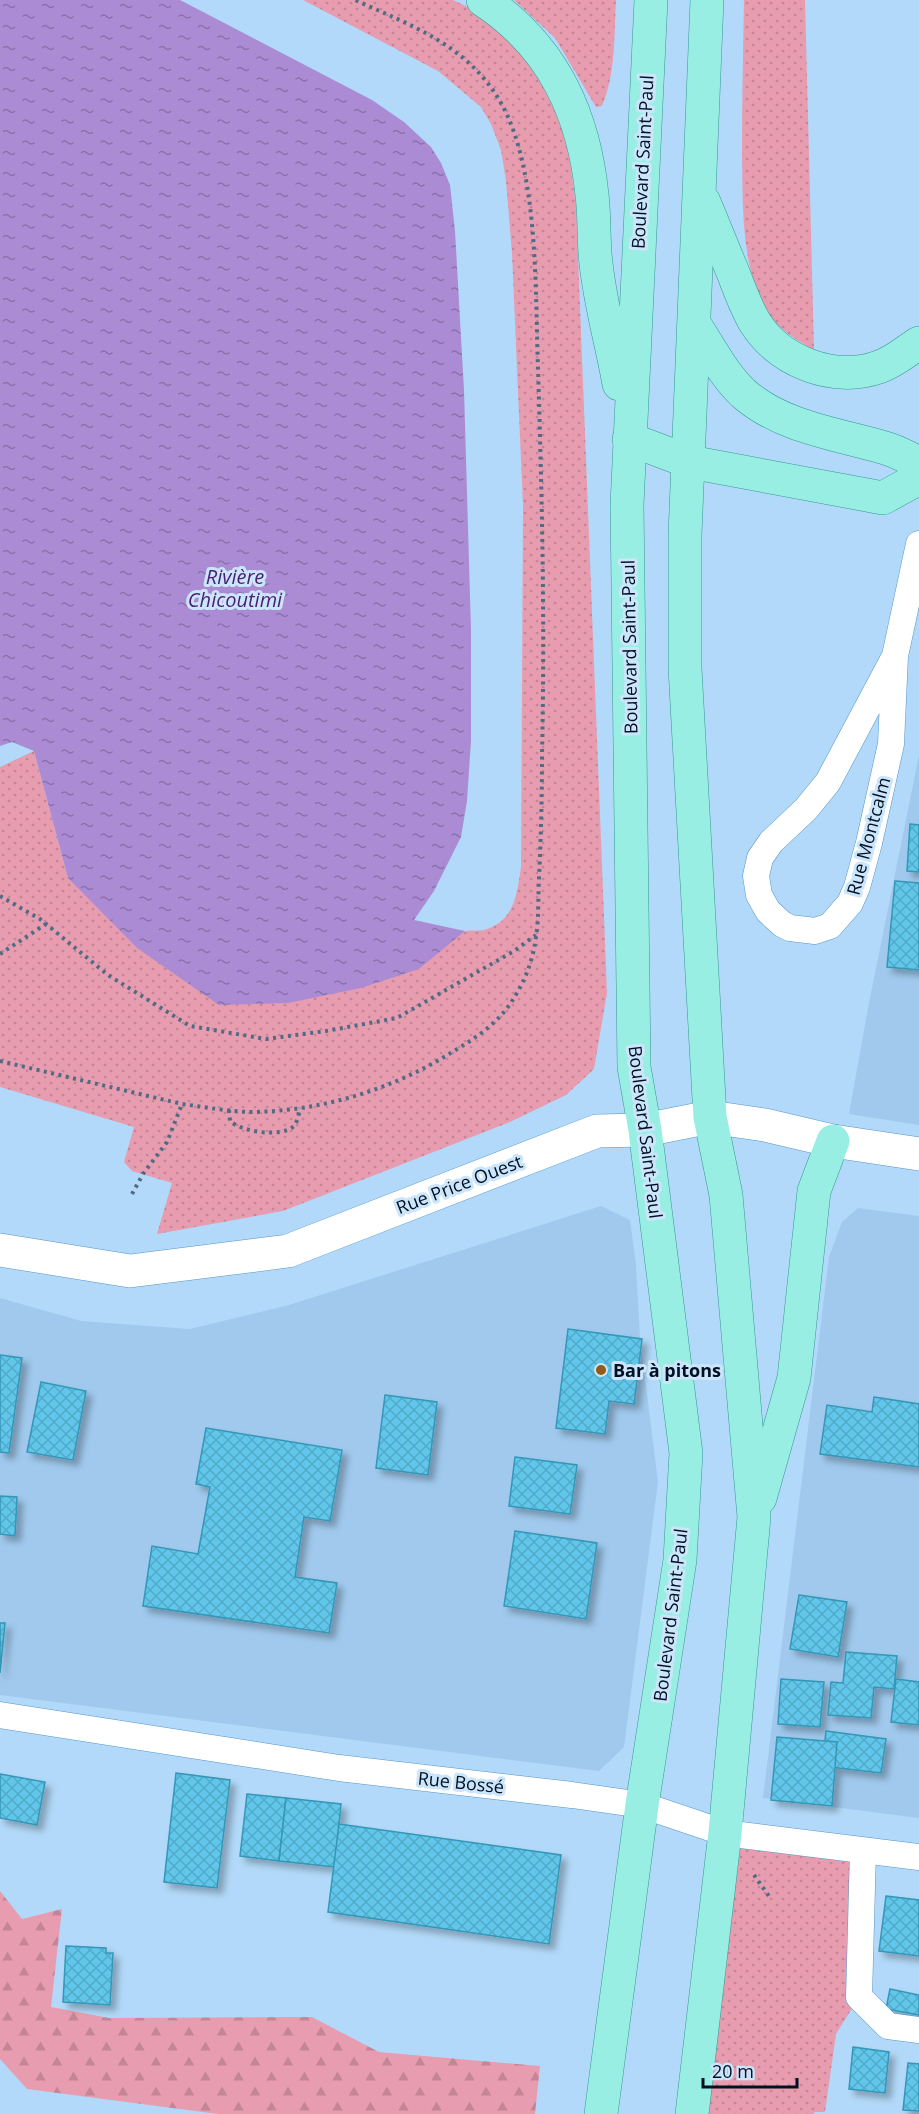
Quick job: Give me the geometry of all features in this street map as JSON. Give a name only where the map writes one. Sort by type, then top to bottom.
[{"type":"main road","points":[[483,0],[515,24],[543,54],[562,87],[579,127],[591,184],[596,264],[629,439],[690,462],[883,498],[919,478]]},
{"type":"main road","name":"Boulevard Saint-Paul","points":[[601,2114],[642,1805],[680,1560],[686,1453],[645,1130],[634,1067],[627,505],[651,0]]},
{"type":"main road","points":[[692,2114],[725,1833],[754,1517],[726,1195],[710,1118],[686,669],[686,535],[707,0]]},
{"type":"main road","points":[[700,191],[747,307],[762,332],[783,351],[803,363],[824,370],[853,372],[881,366],[919,343]]},
{"type":"main road","points":[[695,325],[729,378],[744,394],[762,406],[797,423],[888,449],[919,463]]},
{"type":"main road","points":[[754,1517],[794,1378],[814,1191],[833,1141]]},
{"type":"street","name":"Rue Montcalm","points":[[895,656],[828,782],[806,808],[771,842],[760,858],[756,876],[759,895],[768,911],[790,928],[815,931],[830,926],[850,903],[857,887],[870,843],[891,744],[895,656],[919,544]]},
{"type":"street","name":"Rue Price Ouest","points":[[0,1250],[130,1270],[288,1251],[597,1131],[645,1130],[710,1118],[765,1125],[833,1141],[919,1154]]},
{"type":"street","name":"Rue Bossé","points":[[0,1715],[339,1768],[642,1805],[725,1833],[919,1857]]},
{"type":"street","points":[[863,1851],[859,1997],[888,2026],[919,2030]]},
{"type":"path","points":[[0,1061],[182,1104],[245,1112],[300,1108],[327,1103],[394,1082],[434,1063],[467,1043],[508,1008],[521,987],[532,959],[537,934],[543,714],[543,556],[534,275],[525,176],[508,118],[500,101],[476,69],[448,45],[355,0]]},
{"type":"path","points":[[0,896],[46,924],[108,975],[190,1026],[266,1039],[397,1018],[514,951],[537,934]]},
{"type":"path","points":[[0,954],[46,924]]},
{"type":"path","points":[[132,1194],[143,1174],[167,1142],[182,1104]]},
{"type":"path","points":[[229,1110],[230,1121],[244,1130],[280,1131],[292,1127],[297,1122],[300,1108]]},
{"type":"shaded area","points":[[919,755],[919,1125],[849,1114]]},
{"type":"shaded area","points":[[601,1206],[630,1220],[636,1265],[640,1338],[658,1482],[624,1747],[599,1771],[0,1695],[0,1298],[81,1321],[190,1329],[289,1305]]},
{"type":"shaded area","points":[[858,1208],[919,1216],[919,1818],[763,1798],[829,1257],[842,1222]]},
{"type":"green space","points":[[303,0],[453,0],[468,7],[517,44],[550,95],[567,138],[576,205],[607,993],[594,1069],[566,1095],[510,1122],[283,1211],[157,1234],[172,1183],[132,1171],[124,1162],[134,1127],[0,1087],[0,767],[34,751],[68,878],[419,969],[462,933],[484,930],[502,920],[513,905],[521,867],[523,506],[512,253],[501,150],[491,124],[481,107],[438,71]]},
{"type":"green space","points":[[514,0],[616,0],[612,67],[602,106],[596,107],[555,38]]},
{"type":"green space","points":[[744,0],[805,0],[814,350],[779,326],[767,313],[756,288],[747,251],[743,194],[742,117]]},
{"type":"green space","points":[[725,1833],[863,1851],[859,1997],[836,2034],[825,2112],[813,2114],[692,2114]]},
{"type":"green space","points":[[0,1891],[22,1919],[62,1909],[51,2007],[109,2018],[312,2017],[379,2052],[540,2066],[535,2114],[218,2114],[27,2089],[0,2059]]},
{"type":"water","name":"Rivière Chicoutimi","points":[[0,0],[180,0],[372,100],[404,122],[431,147],[441,163],[450,185],[455,231],[464,390],[471,630],[471,741],[467,801],[461,837],[434,891],[414,920],[465,931],[419,969],[361,988],[288,1003],[219,1005],[137,948],[68,878],[34,751],[12,742],[0,746]]},
{"type":"building","points":[[910,824],[919,825],[919,872],[907,871]]},
{"type":"building","points":[[895,881],[919,883],[919,970],[887,967]]},
{"type":"building","name":"Bar à pitons","points":[[568,1329],[642,1339],[634,1404],[609,1401],[605,1434],[556,1428]]},
{"type":"building","points":[[0,1355],[22,1358],[9,1453],[0,1452]]},
{"type":"building","points":[[41,1382],[86,1391],[73,1460],[27,1452]]},
{"type":"building","points":[[385,1395],[437,1402],[428,1475],[376,1468]]},
{"type":"building","points":[[874,1397],[919,1404],[919,1467],[820,1454],[827,1405],[872,1412]]},
{"type":"building","points":[[206,1428],[342,1450],[330,1521],[304,1517],[295,1577],[337,1583],[329,1633],[143,1606],[152,1546],[198,1554],[210,1487],[196,1484]]},
{"type":"building","points":[[515,1457],[577,1465],[570,1514],[509,1506]]},
{"type":"building","points":[[0,1496],[17,1497],[15,1536],[0,1534]]},
{"type":"building","points":[[515,1531],[597,1543],[586,1619],[504,1606]]},
{"type":"building","points":[[799,1595],[847,1602],[838,1657],[790,1649]]},
{"type":"building","points":[[0,1623],[5,1623],[0,1673]]},
{"type":"building","points":[[846,1652],[897,1656],[894,1689],[874,1687],[871,1718],[828,1715],[831,1682],[843,1683]]},
{"type":"building","points":[[781,1679],[824,1682],[820,1727],[778,1724]]},
{"type":"building","points":[[896,1679],[919,1682],[919,1725],[891,1722]]},
{"type":"building","points":[[826,1731],[886,1739],[881,1773],[822,1766]]},
{"type":"building","points":[[777,1737],[837,1742],[832,1806],[771,1800]]},
{"type":"building","points":[[176,1773],[230,1780],[217,1888],[164,1882]]},
{"type":"building","points":[[0,1774],[45,1782],[37,1825],[0,1818]]},
{"type":"building","points":[[247,1794],[286,1798],[279,1861],[240,1856]]},
{"type":"building","points":[[286,1798],[341,1804],[335,1867],[279,1861]]},
{"type":"building","points":[[339,1824],[561,1855],[549,1944],[328,1912]]},
{"type":"building","points":[[886,1896],[919,1900],[919,1956],[879,1951]]},
{"type":"building","points":[[66,1946],[106,1948],[106,1953],[113,1953],[110,2005],[63,2002]]},
{"type":"building","points":[[890,1989],[919,1995],[919,2015],[886,2009]]},
{"type":"building","points":[[853,2047],[889,2052],[885,2093],[849,2089]]},
{"type":"building","points":[[908,2063],[919,2064],[919,2111],[903,2110]]},
{"type":"place","name":"Bar à pitons","points":[[601,1370]]}]
